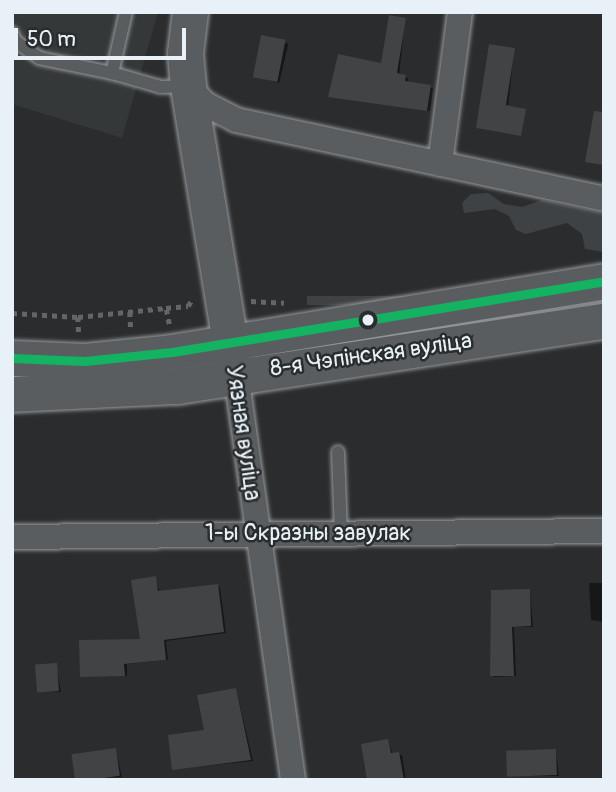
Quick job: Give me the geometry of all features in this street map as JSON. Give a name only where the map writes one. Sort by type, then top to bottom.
[{"type":"main road","name":"Уязная вуліца","points":[[190,12],[185,53],[188,86],[236,374]]},
{"type":"main road","name":"8-я Чэпінская вуліца","points":[[12,358],[85,361],[172,352],[230,339],[604,281]]},
{"type":"main road","name":"8-я Чэпінская вуліца","points":[[12,394],[177,386],[236,374],[604,321]]},
{"type":"street","points":[[439,164],[460,12]]},
{"type":"street","points":[[188,86],[205,104],[236,120],[604,199]]},
{"type":"street","name":"Уязная вуліца","points":[[236,374],[293,780]]},
{"type":"street","name":"1-ы Скразны завулак","points":[[12,537],[604,531]]},
{"type":"lane","points":[[111,73],[126,12]]},
{"type":"lane","points":[[12,33],[15,41],[39,58],[161,87],[188,86]]},
{"type":"lane","points":[[338,452],[341,533]]},
{"type":"path","points":[[243,296],[257,304],[297,302]]},
{"type":"path","points":[[12,313],[79,317],[166,308]]},
{"type":"shaded area","points":[[12,12],[158,12],[122,138],[12,104]]},
{"type":"shaded area","points":[[488,193],[504,204],[522,207],[542,200],[604,213],[604,252],[585,249],[582,234],[567,223],[526,234],[516,230],[509,216],[495,209],[464,213],[462,203],[471,194]]},
{"type":"shaded area","points":[[307,296],[604,296],[604,305],[307,305]]},
{"type":"building","points":[[389,15],[406,18],[397,73],[406,75],[405,81],[431,85],[427,111],[328,97],[338,54],[381,63]]},
{"type":"building","points":[[261,35],[286,40],[277,82],[253,77]]},
{"type":"building","points":[[489,44],[515,48],[506,105],[526,109],[521,136],[476,128]]},
{"type":"building","points":[[594,111],[604,112],[604,165],[585,162]]},
{"type":"building","points":[[156,576],[158,591],[218,584],[224,632],[164,640],[166,660],[124,664],[125,676],[80,677],[79,640],[140,639],[131,580]]},
{"type":"building","points":[[530,589],[531,626],[512,627],[514,676],[490,676],[491,590]]},
{"type":"building","points":[[57,663],[59,691],[37,692],[35,665]]},
{"type":"building","points":[[236,688],[251,760],[172,770],[168,735],[204,730],[197,695]]},
{"type":"building","points":[[388,739],[391,753],[399,752],[404,780],[367,780],[361,744]]},
{"type":"building","points":[[116,748],[120,776],[75,780],[71,754]]},
{"type":"building","points":[[556,749],[557,775],[507,777],[506,751]]},
{"type":"transit line","points":[[12,358],[85,361],[172,352],[604,281]]}]
